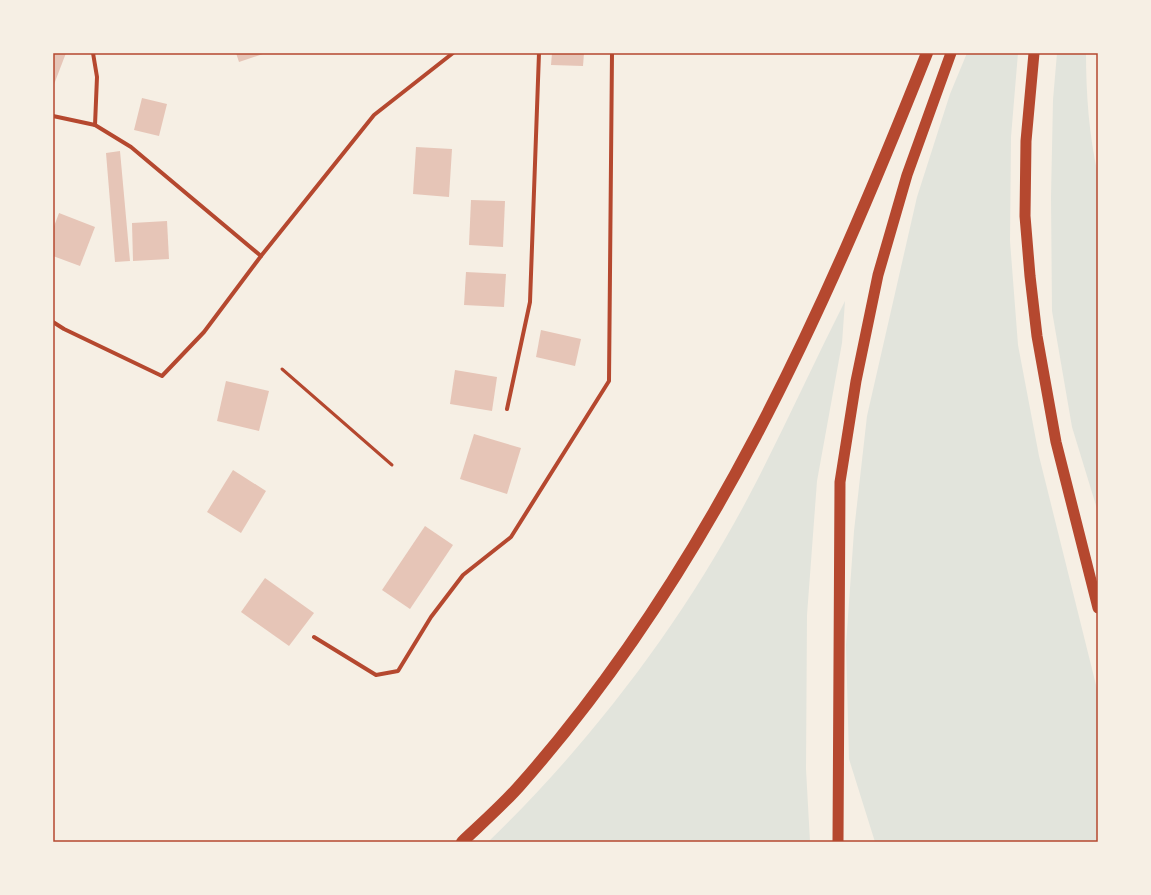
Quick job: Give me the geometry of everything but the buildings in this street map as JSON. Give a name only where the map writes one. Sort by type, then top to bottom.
[{"type":"highway","points":[[462,842],[520,785],[578,717],[623,656],[665,595],[710,522],[751,446],[807,336],[854,233],[927,53]]},
{"type":"highway","points":[[838,842],[840,482],[856,381],[878,275],[907,175],[951,53]]},
{"type":"highway","points":[[1034,53],[1026,156],[1025,216],[1030,276],[1037,336],[1056,442],[1098,608]]},
{"type":"street","points":[[93,53],[97,76],[95,125]]},
{"type":"street","points":[[53,322],[64,329],[162,376],[204,332],[261,256],[374,115],[454,53]]},
{"type":"street","points":[[507,409],[530,302],[539,53]]},
{"type":"street","points":[[314,637],[376,675],[398,671],[431,617],[463,575],[511,538],[609,381],[612,53]]},
{"type":"street","points":[[53,116],[95,125],[131,147],[261,256]]},
{"type":"lane","points":[[282,369],[392,465]]},
{"type":"shaded area","points":[[967,53],[1018,53],[1011,137],[1010,241],[1018,345],[1039,456],[1098,693],[1098,842],[875,842],[849,759],[846,645],[854,531],[867,416],[917,197],[950,94]]},
{"type":"shaded area","points":[[1057,53],[1086,53],[1092,145],[1098,175],[1098,512],[1072,427],[1052,311],[1051,197],[1053,100]]},
{"type":"shaded area","points":[[845,301],[842,343],[817,481],[807,615],[806,769],[810,842],[488,842],[526,804],[599,721],[633,678],[697,586],[751,492]]}]
